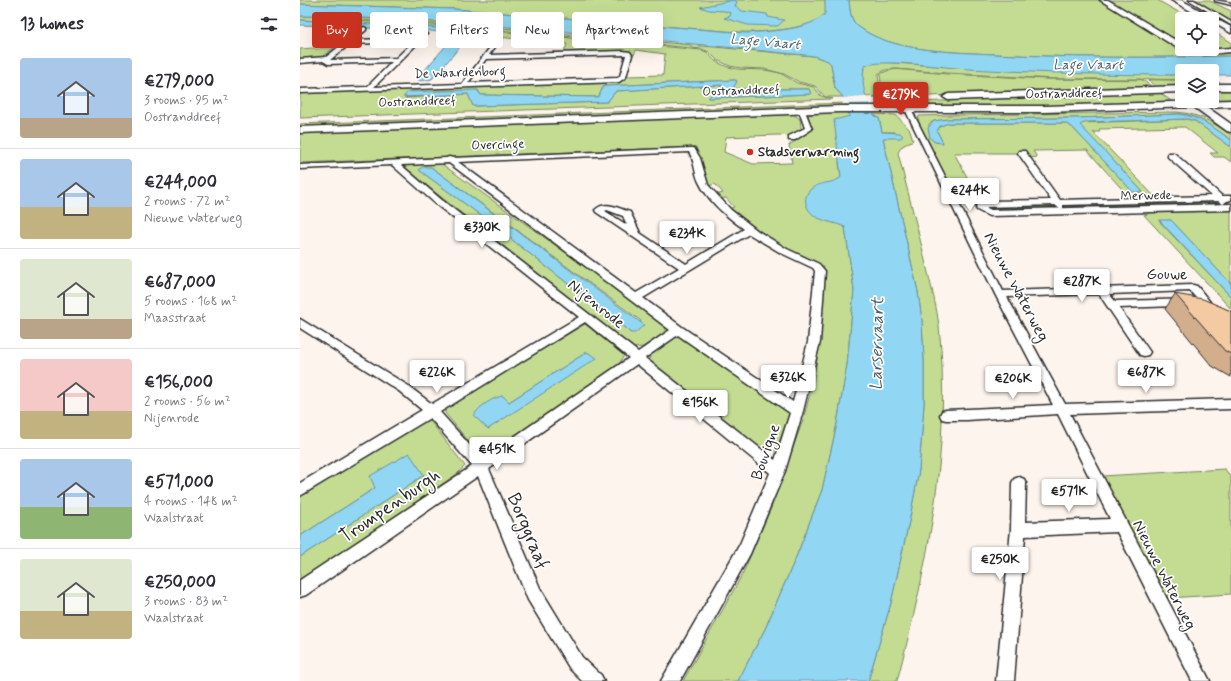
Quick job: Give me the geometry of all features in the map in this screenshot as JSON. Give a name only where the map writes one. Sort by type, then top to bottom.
[{"type":"main road","points":[[1172,2],[1186,12]]},
{"type":"main road","points":[[1172,2],[1196,12]]},
{"type":"main road","points":[[1219,23],[1231,30]]},
{"type":"main road","points":[[1219,32],[1231,38]]},
{"type":"main road","points":[[1219,88],[1231,87]]},
{"type":"main road","name":"Oostranddreef","points":[[934,98],[1175,90]]},
{"type":"main road","name":"Oostranddreef","points":[[905,104],[918,98]]},
{"type":"main road","name":"Oostranddreef","points":[[300,120],[877,104],[1052,109],[1175,105]]},
{"type":"main road","name":"Oostranddreef","points":[[300,130],[802,111],[838,105]]},
{"type":"main road","points":[[1205,108],[1231,128]]},
{"type":"main road","points":[[1206,108],[1231,122]]},
{"type":"street","points":[[1103,0],[1175,42]]},
{"type":"street","points":[[1191,0],[1231,24]]},
{"type":"street","points":[[1216,0],[1231,4]]},
{"type":"street","points":[[325,60],[341,48]]},
{"type":"street","points":[[369,88],[410,48]]},
{"type":"street","points":[[464,85],[492,48]]},
{"type":"street","points":[[1219,51],[1231,50]]},
{"type":"street","name":"De Waardenborg","points":[[300,91],[621,80],[629,55],[627,53],[485,57]]},
{"type":"street","points":[[300,61],[325,60],[328,62],[397,60]]},
{"type":"street","name":"Nieuwe Waterweg","points":[[905,104],[912,115],[923,141],[1000,294],[1062,410],[1201,681]]},
{"type":"street","points":[[792,138],[808,128],[802,111]]},
{"type":"street","name":"Overcinge","points":[[300,167],[449,159],[691,150],[695,154]]},
{"type":"street","points":[[1022,153],[1064,211]]},
{"type":"street","name":"Bouvigne","points":[[670,681],[746,549],[778,471],[797,411],[814,342],[820,271],[816,266],[778,248],[749,230],[726,211],[711,195],[700,180],[695,154]]},
{"type":"street","name":"Merwede","points":[[1171,154],[1220,199],[1230,204]]},
{"type":"street","name":"Nijenrode","points":[[449,159],[678,330],[797,411]]},
{"type":"street","name":"Nijenrode","points":[[394,163],[440,203],[586,317],[778,471]]},
{"type":"street","name":"Merwede","points":[[1220,199],[985,204],[980,206],[980,208],[989,213],[1230,204]]},
{"type":"street","points":[[636,298],[749,230]]},
{"type":"street","points":[[636,235],[685,268]]},
{"type":"street","name":"Gouwe","points":[[1000,294],[1193,288],[1205,302],[1111,305]]},
{"type":"street","points":[[1102,291],[1144,352]]},
{"type":"street","points":[[300,490],[586,317]]},
{"type":"street","name":"Borggraaf","points":[[300,323],[403,388],[432,411],[481,467],[534,594],[576,663],[595,681]]},
{"type":"street","name":"Trompenburgh","points":[[300,589],[481,467],[678,330]]},
{"type":"street","points":[[946,415],[1231,404]]},
{"type":"street","points":[[1005,681],[1018,529],[1019,483]]},
{"type":"street","points":[[1018,529],[1120,525]]},
{"type":"green space","points":[[300,0],[825,0],[826,10],[824,15],[818,20],[796,27],[783,30],[737,32],[663,26],[663,12],[572,12],[572,19],[564,18],[564,12],[511,12],[511,14],[454,9],[300,4]]},
{"type":"green space","points":[[849,0],[1100,0],[1175,45],[1175,56],[1219,56],[1219,51],[1231,52],[1231,56],[1142,57],[1053,56],[924,49],[905,46],[872,35],[856,25],[850,11]]},
{"type":"green space","points":[[1105,0],[1157,0],[1178,12],[1175,12],[1175,39]]},
{"type":"green space","points":[[1193,0],[1208,0],[1231,11],[1231,22],[1219,15],[1219,12],[1214,12]]},
{"type":"green space","points":[[300,16],[312,16],[312,21],[300,20]]},
{"type":"green space","points":[[362,18],[370,19],[370,21],[362,21]]},
{"type":"green space","points":[[362,21],[370,21],[370,24],[362,23]]},
{"type":"green space","points":[[428,21],[436,22],[436,24],[428,24]]},
{"type":"green space","points":[[428,25],[436,25],[436,28],[428,27]]},
{"type":"green space","points":[[503,28],[511,29],[511,31],[503,31]]},
{"type":"green space","points":[[503,32],[511,32],[511,38],[503,37]]},
{"type":"green space","points":[[564,34],[572,34],[572,37],[564,36]]},
{"type":"green space","points":[[1219,35],[1231,42],[1231,49],[1219,49]]},
{"type":"green space","points":[[564,37],[572,38],[572,48],[663,48],[663,46],[701,50],[707,52],[715,61],[725,66],[737,69],[765,70],[780,73],[797,83],[814,87],[821,96],[833,99],[300,118],[300,92],[620,81],[625,80],[627,76],[663,75],[665,54],[636,50],[634,55],[631,55],[632,53],[627,51],[552,54],[552,52],[564,52],[567,44],[564,44]],"holes":[[[735,80],[737,81],[732,89],[809,89],[811,94],[708,98],[722,85],[616,91],[607,102],[473,106],[468,94],[405,98],[478,90],[481,95],[597,97],[599,96],[603,87],[606,86]]]},
{"type":"green space","points":[[663,42],[814,56],[828,61],[831,64],[835,88],[843,97],[825,97],[815,86],[799,82],[784,74],[765,69],[730,66],[717,60],[709,52],[702,49],[663,45]]},
{"type":"green space","points":[[334,48],[325,54],[324,57],[300,59],[300,49]]},
{"type":"green space","points":[[879,62],[1012,71],[1175,75],[1175,80],[1054,79],[895,69],[885,70],[878,74],[879,83],[884,93],[880,96],[865,97],[862,86],[864,66]]},
{"type":"green space","points":[[896,69],[947,74],[1047,79],[1141,79],[1154,88],[873,98],[887,93],[881,83],[880,74]]},
{"type":"green space","points":[[1148,80],[1175,80],[1175,87],[1157,88]]},
{"type":"green space","points":[[1231,90],[1231,101],[1219,101],[1219,91]]},
{"type":"green space","points":[[1159,92],[1174,103],[999,108],[920,107],[918,102]]},
{"type":"green space","points":[[845,103],[847,107],[300,127],[300,124]]},
{"type":"green space","points":[[820,112],[848,112],[850,116],[839,163],[841,177],[837,181],[816,186],[826,221],[845,227],[854,290],[847,365],[837,424],[822,490],[797,555],[765,629],[738,681],[683,681],[742,575],[771,508],[803,420],[814,379],[822,324],[822,266],[765,238],[727,209],[734,207],[726,198],[718,199],[715,195],[723,193],[715,184],[708,186],[696,147],[300,163],[300,133],[793,114],[800,119],[801,128],[803,129],[791,136],[726,137],[724,152],[753,164],[792,163],[789,145],[797,140],[795,138],[812,129],[808,115]]},
{"type":"green space","points":[[1177,112],[1199,117],[1218,126],[1231,135],[1231,140],[1213,127],[1194,117],[1179,114],[1079,118],[948,119],[934,121],[929,124],[930,138],[935,142],[943,143],[937,131],[940,126],[949,123],[1065,123],[1072,127],[1133,192],[1143,192],[1080,126],[1081,123],[1187,119],[1195,121],[1231,147],[1231,162],[1224,157],[1214,157],[1210,153],[1218,153],[1185,127],[1099,129],[1100,132],[1093,132],[1155,197],[1129,197],[1087,150],[1033,151],[1037,157],[1030,158],[1026,153],[954,153],[979,199],[956,200],[926,142],[918,120],[919,116],[950,115]]},
{"type":"green space","points":[[872,114],[896,115],[910,130],[913,140],[901,147],[898,153],[936,306],[942,371],[940,460],[934,505],[918,593],[897,681],[868,681],[891,603],[919,470],[924,404],[924,361],[922,321],[918,292],[883,138],[894,132],[882,132],[879,118]]},
{"type":"green space","points":[[439,162],[667,325],[664,333],[643,347],[633,348],[399,164]],"holes":[[[431,167],[641,321],[631,333],[483,217],[419,170]]]},
{"type":"green space","points":[[1212,201],[1218,204],[1074,208],[1071,205]]},
{"type":"green space","points":[[1049,205],[1053,207],[1052,209],[989,211],[984,206]]},
{"type":"green space","points":[[1231,209],[1231,284],[1171,220],[1159,221],[1231,297],[1231,309],[1144,215],[1148,214],[1146,212]]},
{"type":"green space","points":[[585,324],[624,355],[620,363],[494,449],[479,454],[445,413],[445,408]],"holes":[[[587,352],[488,429],[509,402]]]},
{"type":"green space","points":[[679,333],[790,412],[776,451],[764,450],[649,360],[651,353]]},
{"type":"green space","points":[[428,418],[465,466],[457,474],[300,581],[300,557],[424,475],[408,453],[375,488],[300,536],[300,497]]},
{"type":"green space","points":[[1225,469],[1231,478],[1231,594],[1168,598],[1102,476]]},
{"type":"water","points":[[734,0],[737,2],[735,6],[742,11],[767,14],[768,17],[784,20],[778,26],[748,25],[724,18],[730,16],[731,13],[709,10],[700,7]]},
{"type":"water","points":[[825,0],[849,0],[852,18],[859,27],[872,35],[888,41],[924,49],[1053,56],[1231,56],[1231,75],[1219,75],[1219,64],[1175,64],[1175,75],[1049,73],[969,69],[899,63],[872,64],[864,66],[864,91],[873,114],[879,118],[882,132],[900,133],[903,136],[901,138],[883,138],[918,292],[922,321],[924,404],[919,470],[910,517],[891,603],[868,681],[738,681],[765,629],[797,555],[822,490],[837,424],[847,365],[854,290],[845,227],[813,215],[807,206],[806,196],[812,188],[841,177],[834,120],[850,116],[843,97],[835,88],[831,64],[828,61],[814,56],[663,41],[663,26],[746,33],[776,31],[808,24],[825,14]]},
{"type":"water","points":[[300,4],[454,9],[490,12],[436,12],[436,22],[428,22],[428,12],[370,12],[370,18],[362,18],[362,12],[312,12],[312,16],[300,16]]},
{"type":"water","points":[[503,13],[511,14],[511,27],[503,27]]},
{"type":"water","points":[[564,18],[572,19],[572,32],[564,32]]},
{"type":"water","points":[[300,20],[312,21],[312,26],[300,25]]},
{"type":"water","points":[[362,23],[370,24],[370,28],[362,28]]},
{"type":"water","points":[[428,27],[436,28],[436,32],[428,31]]},
{"type":"water","points":[[444,48],[459,48],[432,79],[421,81],[417,79]]},
{"type":"water","points":[[737,81],[733,89],[809,89],[811,94],[708,98],[722,85],[616,91],[607,102],[473,106],[468,94],[403,97],[408,92],[477,90],[481,95],[597,97],[599,96],[603,87],[606,86]]},
{"type":"water","points":[[1179,114],[1194,117],[1213,127],[1231,140],[1231,147],[1195,121],[1187,119],[1086,122],[1080,125],[1143,192],[1133,192],[1072,127],[1065,123],[949,123],[940,126],[937,131],[943,143],[935,142],[930,138],[928,128],[934,121],[948,119],[1079,118]]},
{"type":"water","points":[[422,167],[431,167],[644,325],[635,333],[631,333],[483,217],[419,170]]},
{"type":"water","points":[[1159,220],[1171,220],[1231,284],[1231,297]]},
{"type":"water","points":[[587,352],[597,358],[488,429],[474,416],[482,406],[491,400],[503,396],[509,402]]},
{"type":"water","points":[[409,453],[424,475],[300,557],[300,536],[375,488],[370,476]]},
{"type":"pier","points":[[867,97],[870,103],[843,104],[840,98]]},
{"type":"building","points":[[1175,294],[1203,299],[1231,311],[1231,354],[1225,351]]},
{"type":"place","name":"Stadsverwarming","points":[[750,152]]},
{"type":"water label","name":"Lage Vaart","points":[[765,42]]},
{"type":"water label","name":"Lage Vaart","points":[[1088,65]]},
{"type":"water label","name":"Larservaart","points":[[877,344]]}]
